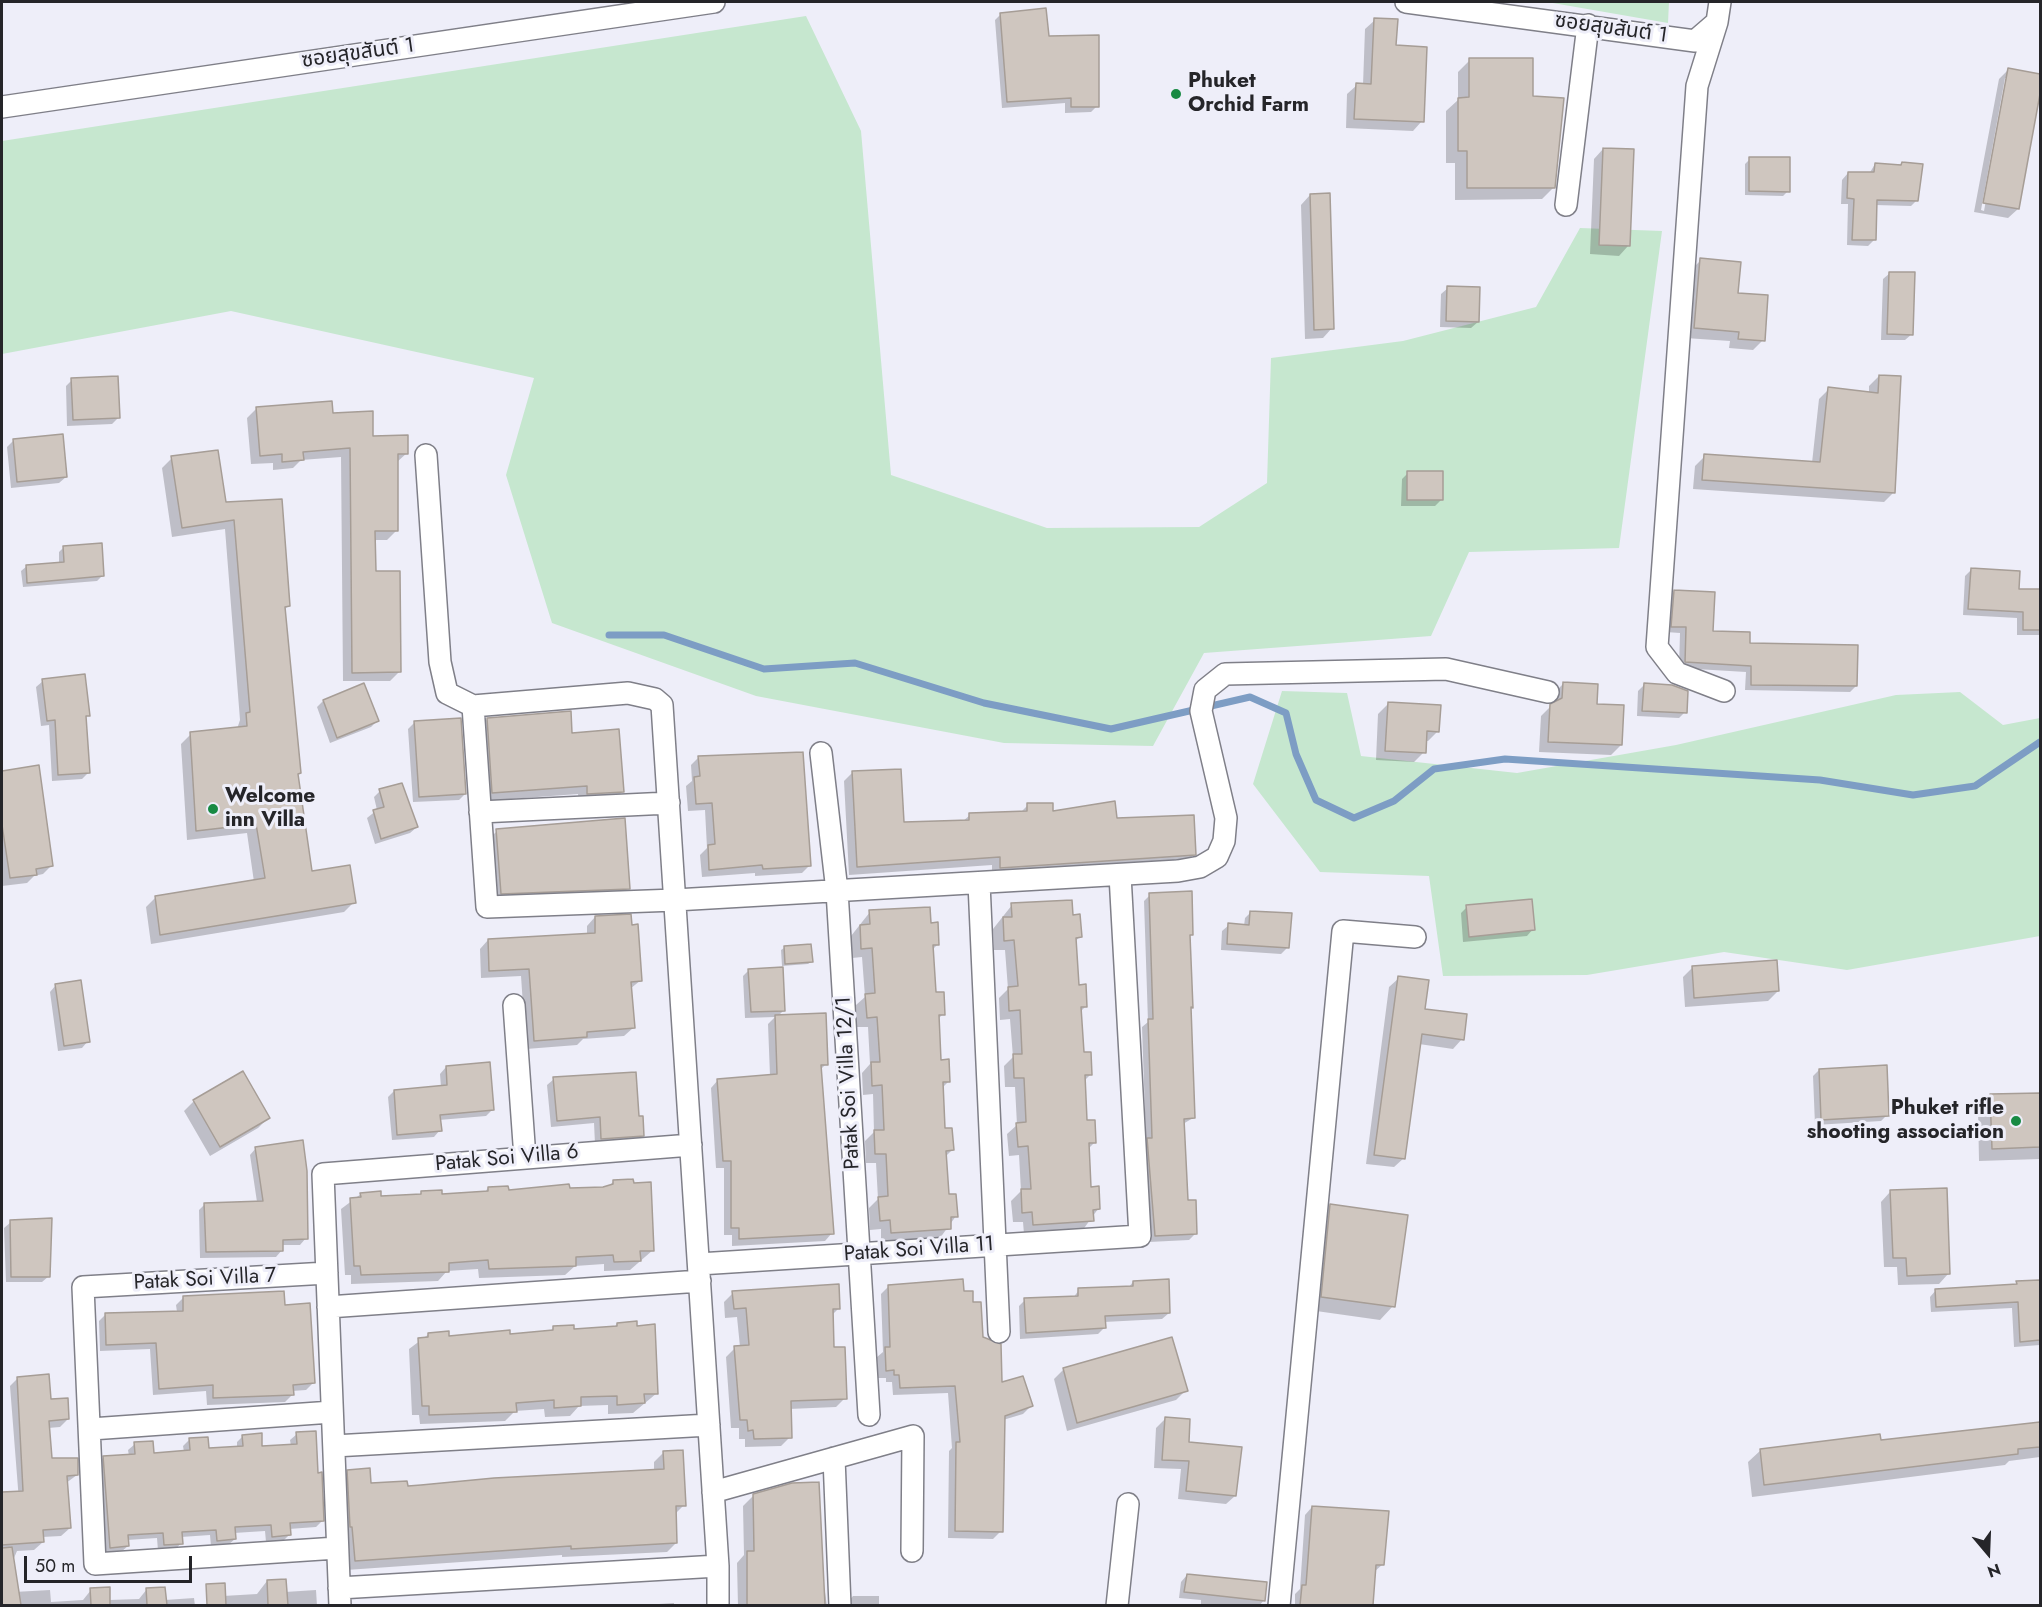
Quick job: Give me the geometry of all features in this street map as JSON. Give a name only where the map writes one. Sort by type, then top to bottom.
[{"type":"street","name":"ซอยสุขสันต์ 1","points":[[2,107],[714,2]]},
{"type":"street","name":"ซอยสุขสันต์ 1","points":[[1406,2],[1695,41],[1719,12]]},
{"type":"street","points":[[1719,12],[1697,86],[1657,646],[1677,673],[1724,691]]},
{"type":"street","points":[[1566,205],[1588,25]]},
{"type":"street","points":[[426,455],[440,662],[447,693],[473,706],[628,693],[655,699],[662,705],[718,1566],[718,1605]]},
{"type":"street","points":[[473,706],[487,907],[837,891],[1120,875],[1200,867],[1217,857],[1224,841],[1226,818],[1202,705],[1205,690],[1226,674],[1446,669],[1548,692]]},
{"type":"street","name":"Patak Soi Villa 12/1","points":[[821,753],[837,891],[869,1414]]},
{"type":"street","points":[[480,812],[669,803]]},
{"type":"street","name":"Patak Soi Villa 11","points":[[328,1307],[699,1273],[859,1254],[1140,1236],[1120,875]]},
{"type":"street","points":[[979,883],[999,1332]]},
{"type":"street","points":[[1280,1605],[1343,930],[1415,937]]},
{"type":"street","points":[[514,1005],[525,1158]]},
{"type":"street","name":"Patak Soi Villa 6","points":[[327,1273],[323,1174],[691,1144]]},
{"type":"street","points":[[327,1273],[339,1597],[718,1566]]},
{"type":"street","name":"Patak Soi Villa 7","points":[[91,1428],[83,1287],[327,1273]]},
{"type":"street","points":[[332,1412],[91,1428],[95,1564],[337,1548]]},
{"type":"street","points":[[333,1446],[709,1425]]},
{"type":"street","points":[[713,1492],[913,1436],[912,1551]]},
{"type":"street","points":[[834,1458],[840,1605]]},
{"type":"street","points":[[1117,1605],[1128,1504]]},
{"type":"green space","points":[[1547,2],[1669,2],[1668,23]]},
{"type":"green space","points":[[806,16],[861,131],[891,475],[1047,528],[1199,527],[1267,483],[1271,358],[1403,341],[1536,307],[1580,228],[1662,231],[1619,548],[1469,552],[1431,636],[1204,653],[1153,746],[1004,743],[756,696],[552,623],[506,475],[534,378],[231,311],[2,354],[2,141]]},
{"type":"green space","points":[[1282,691],[1347,693],[1361,756],[1517,773],[1676,745],[1896,695],[1960,692],[2003,725],[2040,718],[2040,936],[1847,970],[1724,952],[1587,975],[1443,976],[1429,876],[1320,872],[1253,784]]},
{"type":"building","points":[[1046,8],[1049,36],[1099,35],[1099,107],[1071,107],[1071,98],[1007,102],[1000,13]]},
{"type":"building","points":[[1374,18],[1398,19],[1396,45],[1427,47],[1424,122],[1354,119],[1356,83],[1371,84]]},
{"type":"building","points":[[1469,58],[1533,58],[1533,96],[1564,98],[1555,188],[1467,188],[1467,151],[1458,151],[1458,98],[1469,97]]},
{"type":"building","points":[[2008,68],[2040,74],[2040,94],[2019,209],[1983,203]]},
{"type":"building","points":[[1603,148],[1634,149],[1630,246],[1599,245]]},
{"type":"building","points":[[1749,157],[1790,157],[1790,192],[1749,191]]},
{"type":"building","points":[[1902,162],[1923,164],[1918,201],[1877,200],[1876,240],[1852,240],[1854,199],[1847,198],[1848,172],[1874,172],[1875,163],[1901,165]]},
{"type":"building","points":[[1330,193],[1334,329],[1314,330],[1310,194]]},
{"type":"building","points":[[1700,258],[1741,262],[1738,293],[1768,295],[1765,341],[1738,339],[1739,332],[1694,328]]},
{"type":"building","points":[[1889,272],[1915,272],[1913,335],[1887,334]]},
{"type":"building","points":[[1447,286],[1480,287],[1479,322],[1446,321]]},
{"type":"building","points":[[1879,375],[1901,376],[1895,493],[1702,480],[1704,454],[1820,462],[1828,387],[1878,393]]},
{"type":"building","points":[[118,376],[120,418],[73,420],[71,378]]},
{"type":"building","points":[[332,401],[333,413],[373,411],[373,436],[408,435],[408,454],[398,454],[398,531],[375,531],[376,571],[400,571],[401,672],[352,673],[350,448],[303,452],[304,460],[282,462],[282,454],[260,456],[256,407]]},
{"type":"building","points":[[63,434],[67,477],[17,482],[13,439]]},
{"type":"building","points":[[218,450],[226,502],[282,499],[290,606],[285,607],[301,773],[298,774],[312,871],[350,865],[356,903],[160,935],[155,896],[265,878],[256,824],[196,831],[190,732],[247,726],[246,713],[250,712],[234,520],[182,528],[171,456]]},
{"type":"building","points":[[1407,471],[1443,471],[1443,500],[1407,500]]},
{"type":"building","points":[[102,543],[104,576],[27,583],[26,565],[64,562],[63,546]]},
{"type":"building","points":[[1971,568],[2020,571],[2019,589],[2040,589],[2040,630],[2023,630],[2023,612],[1968,609]]},
{"type":"building","points":[[1674,590],[1715,592],[1713,631],[1750,632],[1750,643],[1858,645],[1857,686],[1751,685],[1751,666],[1685,662],[1686,627],[1671,627]]},
{"type":"building","points":[[85,674],[90,716],[86,716],[90,773],[58,775],[55,720],[47,721],[42,679]]},
{"type":"building","points":[[1563,682],[1598,684],[1597,704],[1624,705],[1622,745],[1548,742],[1550,704],[1562,698]]},
{"type":"building","points":[[364,683],[379,721],[337,738],[323,700]]},
{"type":"building","points":[[1644,683],[1672,685],[1688,691],[1687,713],[1642,711]]},
{"type":"building","points":[[1388,702],[1441,705],[1439,732],[1427,731],[1426,753],[1385,751]]},
{"type":"building","points":[[571,711],[572,733],[619,729],[624,792],[587,794],[587,786],[492,793],[487,718]]},
{"type":"building","points":[[461,718],[466,794],[419,797],[414,721]]},
{"type":"building","points":[[803,752],[811,866],[763,869],[762,865],[709,870],[708,845],[715,844],[712,803],[696,804],[694,777],[700,776],[698,756]]},
{"type":"building","points":[[39,765],[53,866],[36,869],[37,875],[10,878],[2,825],[2,771]]},
{"type":"building","points":[[901,769],[904,822],[969,820],[969,813],[1027,811],[1027,803],[1053,803],[1053,811],[1115,801],[1117,818],[1194,815],[1196,855],[1000,868],[1000,857],[857,867],[852,771]]},
{"type":"building","points":[[402,783],[418,827],[381,839],[373,810],[384,807],[379,789]]},
{"type":"building","points":[[625,818],[630,889],[501,894],[496,829]]},
{"type":"building","points":[[1192,891],[1193,935],[1190,935],[1195,1118],[1184,1119],[1188,1200],[1196,1200],[1197,1234],[1155,1236],[1147,1138],[1152,1138],[1148,1019],[1153,1019],[1149,893]]},
{"type":"building","points":[[1532,899],[1535,930],[1469,937],[1466,905]]},
{"type":"building","points":[[1072,900],[1073,915],[1080,914],[1082,937],[1076,938],[1079,985],[1086,984],[1087,1007],[1081,1007],[1084,1052],[1091,1052],[1092,1075],[1085,1075],[1087,1120],[1095,1120],[1096,1143],[1089,1143],[1091,1187],[1099,1186],[1100,1209],[1093,1210],[1094,1221],[1033,1225],[1032,1212],[1022,1213],[1021,1189],[1031,1189],[1028,1146],[1018,1147],[1016,1123],[1026,1122],[1024,1078],[1014,1078],[1013,1054],[1022,1054],[1020,1010],[1009,1011],[1008,987],[1018,986],[1014,940],[1004,941],[1003,917],[1012,917],[1011,903]]},
{"type":"building","points":[[930,907],[931,923],[938,922],[939,945],[933,945],[936,992],[944,992],[945,1015],[939,1015],[941,1060],[949,1059],[950,1082],[943,1082],[945,1128],[952,1128],[954,1150],[946,1151],[949,1194],[956,1194],[958,1217],[951,1217],[951,1229],[891,1233],[890,1220],[880,1221],[878,1197],[888,1196],[886,1154],[875,1154],[874,1130],[884,1130],[882,1085],[872,1086],[871,1062],[880,1062],[877,1017],[867,1018],[865,994],[875,993],[872,948],[861,949],[860,925],[870,924],[869,910]]},
{"type":"building","points":[[1250,911],[1292,913],[1289,948],[1227,944],[1228,923],[1249,925]]},
{"type":"building","points":[[631,914],[632,925],[638,924],[642,981],[631,982],[635,1028],[587,1032],[587,1037],[534,1041],[529,969],[489,971],[488,939],[595,933],[595,916]]},
{"type":"building","points":[[811,944],[813,962],[785,964],[784,946]]},
{"type":"building","points":[[1777,960],[1779,991],[1694,998],[1692,966]]},
{"type":"building","points":[[783,967],[785,1011],[751,1012],[748,969]]},
{"type":"building","points":[[1398,976],[1429,980],[1425,1009],[1467,1014],[1464,1040],[1422,1034],[1405,1159],[1374,1155]]},
{"type":"building","points":[[81,980],[90,1042],[64,1046],[55,984]]},
{"type":"building","points":[[826,1013],[828,1065],[821,1065],[834,1234],[739,1239],[739,1228],[731,1228],[731,1161],[723,1161],[717,1079],[777,1074],[775,1015]]},
{"type":"building","points":[[490,1062],[494,1110],[440,1115],[442,1131],[397,1135],[394,1090],[447,1085],[446,1066]]},
{"type":"building","points":[[1887,1065],[1889,1116],[1821,1120],[1819,1069]]},
{"type":"building","points":[[243,1071],[270,1118],[220,1147],[193,1100]]},
{"type":"building","points":[[636,1072],[639,1116],[643,1116],[644,1136],[601,1139],[600,1117],[557,1121],[553,1077]]},
{"type":"building","name":"Phuket rifle shooting association","points":[[2040,1093],[2040,1147],[1992,1149],[1990,1094]]},
{"type":"building","points":[[303,1140],[307,1171],[308,1239],[283,1240],[283,1251],[206,1252],[204,1203],[263,1201],[255,1147]]},
{"type":"building","points":[[633,1179],[634,1183],[651,1182],[654,1251],[640,1251],[641,1261],[614,1262],[613,1255],[576,1257],[576,1266],[489,1269],[488,1260],[449,1263],[449,1272],[361,1275],[360,1266],[354,1266],[350,1198],[361,1197],[360,1193],[381,1191],[381,1196],[421,1194],[421,1191],[442,1190],[442,1194],[488,1191],[488,1187],[508,1186],[509,1190],[569,1184],[570,1188],[603,1187],[613,1184],[613,1180]]},
{"type":"building","points":[[1947,1188],[1950,1274],[1907,1276],[1906,1258],[1893,1258],[1890,1190]]},
{"type":"building","points":[[1330,1204],[1408,1215],[1395,1307],[1321,1297]]},
{"type":"building","points":[[52,1218],[50,1277],[11,1277],[10,1220]]},
{"type":"building","points":[[963,1279],[964,1291],[973,1291],[973,1302],[981,1302],[983,1337],[1001,1344],[1002,1382],[1023,1376],[1033,1406],[1005,1416],[1003,1532],[955,1531],[956,1442],[960,1442],[955,1386],[900,1388],[899,1375],[894,1375],[894,1370],[886,1371],[885,1347],[890,1347],[888,1285]]},
{"type":"building","points":[[1169,1279],[1170,1313],[1105,1316],[1106,1328],[1026,1333],[1024,1298],[1078,1296],[1078,1288],[1133,1286],[1133,1281]]},
{"type":"building","points":[[2040,1280],[2040,1340],[2020,1342],[2018,1302],[1936,1307],[1935,1289],[2017,1284],[2016,1281]]},
{"type":"building","points":[[839,1284],[840,1309],[833,1309],[834,1347],[845,1347],[847,1399],[791,1401],[792,1438],[754,1439],[753,1430],[748,1431],[747,1420],[740,1420],[734,1346],[749,1345],[746,1308],[734,1309],[732,1291]]},
{"type":"building","points":[[284,1291],[285,1305],[310,1303],[315,1383],[293,1385],[294,1395],[213,1398],[213,1385],[159,1389],[156,1343],[106,1345],[105,1313],[183,1311],[183,1296]]},
{"type":"building","points":[[637,1321],[637,1326],[655,1324],[658,1394],[644,1394],[645,1403],[617,1405],[617,1396],[581,1397],[581,1406],[554,1408],[554,1400],[516,1403],[517,1412],[429,1415],[429,1406],[422,1406],[418,1338],[428,1337],[428,1333],[449,1331],[449,1336],[510,1330],[510,1334],[553,1330],[553,1326],[574,1325],[574,1329],[617,1326],[617,1323]]},
{"type":"building","points":[[1172,1337],[1188,1391],[1077,1423],[1063,1368]]},
{"type":"building","points":[[49,1374],[51,1399],[68,1398],[69,1419],[49,1421],[52,1458],[78,1458],[78,1475],[67,1476],[71,1528],[43,1530],[44,1542],[2,1545],[2,1492],[23,1491],[17,1377]]},
{"type":"building","points":[[1165,1417],[1190,1419],[1189,1442],[1242,1447],[1236,1496],[1186,1491],[1189,1461],[1162,1460]]},
{"type":"building","points":[[2040,1422],[2040,1447],[2018,1449],[2018,1454],[1764,1485],[1760,1449],[1880,1434],[1881,1440]]},
{"type":"building","points":[[316,1431],[318,1473],[322,1472],[324,1521],[290,1523],[291,1535],[272,1537],[271,1525],[235,1527],[236,1539],[217,1541],[216,1530],[182,1532],[183,1544],[164,1545],[163,1533],[128,1535],[129,1546],[110,1548],[103,1456],[135,1454],[134,1442],[153,1441],[154,1453],[190,1450],[189,1438],[208,1437],[209,1448],[243,1446],[242,1435],[262,1433],[262,1446],[297,1444],[296,1432]]},
{"type":"building","points":[[683,1450],[686,1506],[676,1506],[677,1543],[571,1549],[571,1546],[355,1561],[352,1527],[350,1527],[347,1470],[370,1468],[371,1483],[407,1481],[408,1486],[494,1478],[664,1469],[663,1451]]},
{"type":"building","points":[[819,1482],[825,1605],[747,1605],[747,1551],[754,1551],[753,1494],[792,1483]]},
{"type":"building","points":[[1312,1506],[1389,1511],[1384,1565],[1376,1565],[1373,1605],[1300,1605],[1302,1585],[1306,1585]]},
{"type":"building","points":[[12,1547],[21,1605],[2,1605],[2,1548]]},
{"type":"building","points":[[1187,1574],[1267,1582],[1265,1601],[1184,1592]]},
{"type":"building","points":[[286,1579],[288,1605],[268,1605],[267,1580]]},
{"type":"building","points":[[225,1583],[226,1605],[207,1605],[206,1584]]},
{"type":"building","points":[[110,1587],[110,1605],[91,1605],[90,1588]]},
{"type":"building","points":[[165,1587],[167,1605],[147,1605],[146,1588]]},
{"type":"waterway","points":[[609,635],[664,635],[764,669],[855,663],[984,703],[1111,729],[1250,697],[1286,713],[1296,754],[1316,800],[1354,818],[1394,801],[1434,769],[1505,759],[1820,780],[1913,795],[1975,786],[2040,742]]},
{"type":"place","name":"Phuket Orchid Farm","points":[[1176,94]]},
{"type":"place","name":"Welcome inn Villa","points":[[213,809]]},
{"type":"place","name":"Phuket rifle shooting association","points":[[2016,1121]]}]
